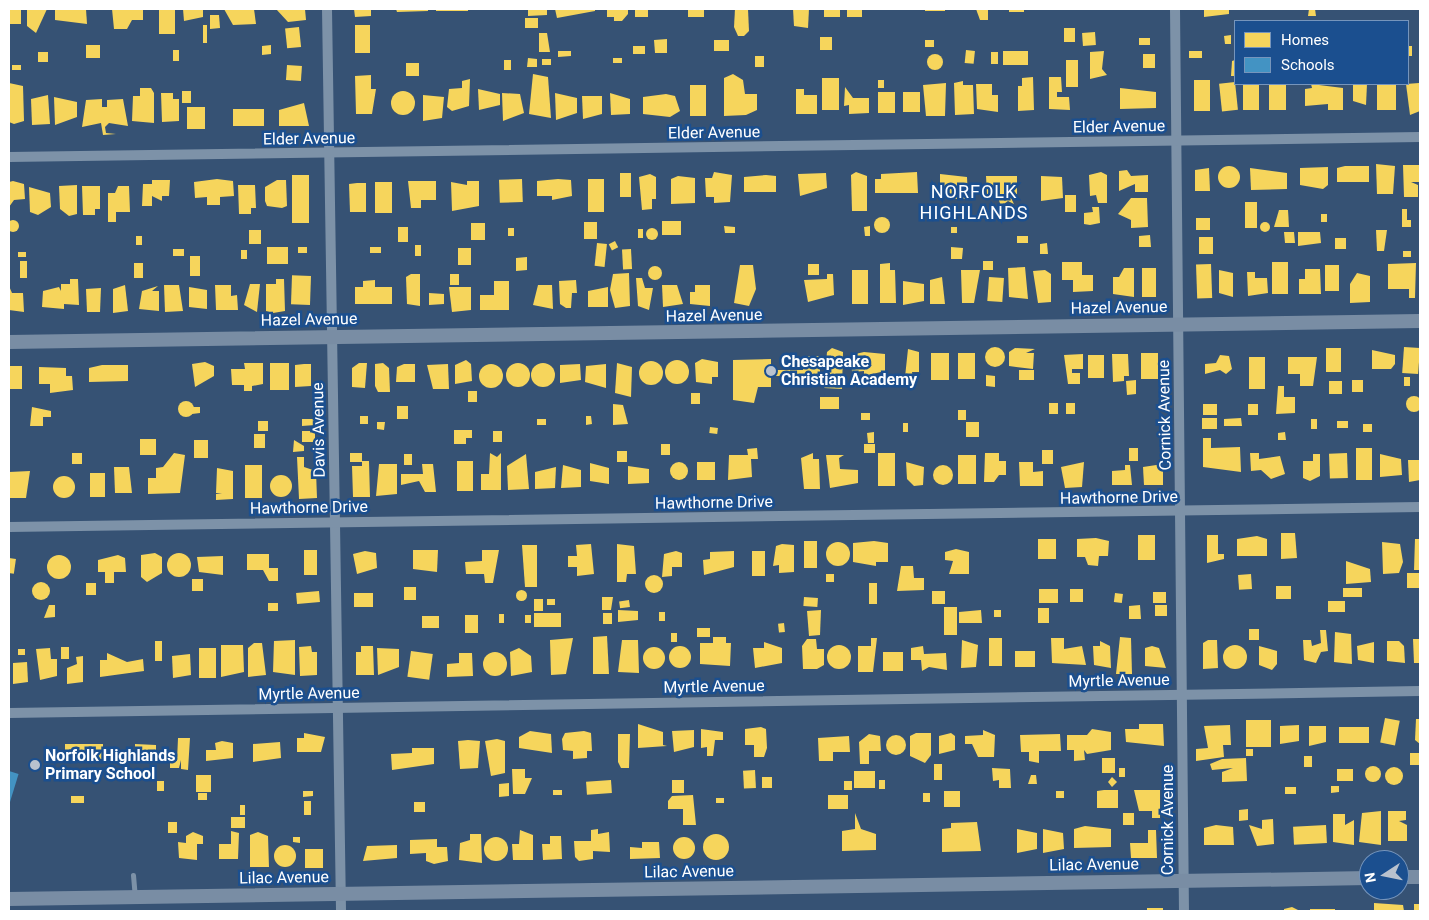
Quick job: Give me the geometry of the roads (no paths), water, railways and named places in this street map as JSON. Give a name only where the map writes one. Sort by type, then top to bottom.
[{"type":"street","name":"Davis Avenue","points":[[327,9],[341,911]]},
{"type":"street","name":"Cornick Avenue","points":[[1175,9],[1182,512],[1184,911]]},
{"type":"street","name":"Elder Avenue","points":[[9,158],[1420,136]]},
{"type":"street","name":"Hazel Avenue","points":[[9,342],[1420,321]]},
{"type":"street","name":"Hawthorne Drive","points":[[9,528],[1420,507]]},
{"type":"street","name":"Myrtle Avenue","points":[[9,713],[1420,691]]},
{"type":"street","name":"Lilac Avenue","points":[[9,899],[1359,878]]},
{"type":"lane","points":[[133,875],[134,897]]},
{"type":"place","name":"Chesapeake Christian Academy","points":[[771,371]]},
{"type":"place","name":"Norfolk Highlands Primary School","points":[[35,765]]},
{"type":"district","name":"NORFOLK HIGHLANDS","points":[[974,203]]}]
